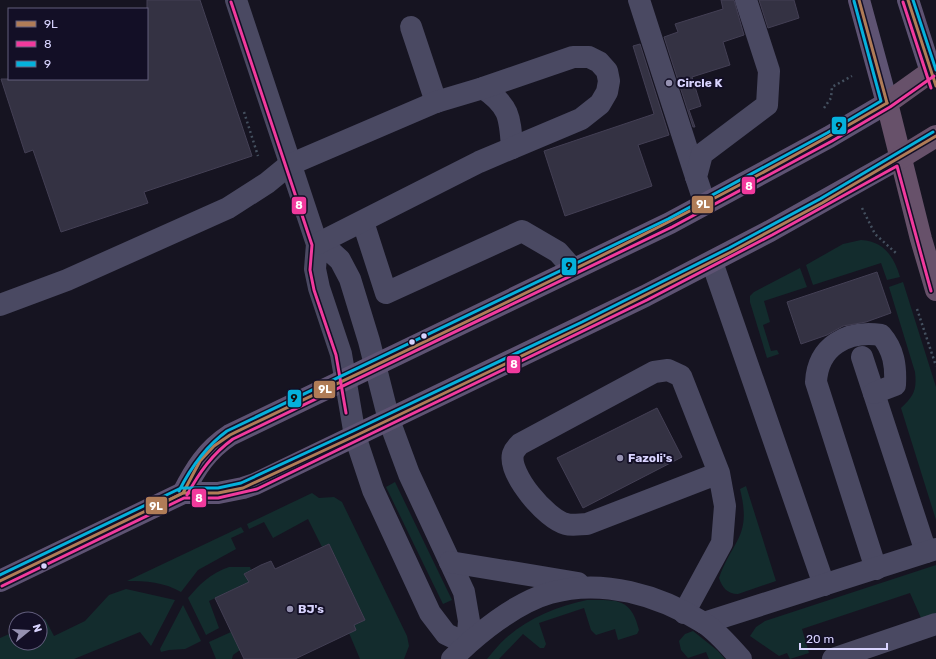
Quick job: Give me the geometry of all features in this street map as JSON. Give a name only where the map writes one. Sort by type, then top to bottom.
[{"type":"highway","points":[[934,75],[887,103],[921,239],[936,290]]},
{"type":"highway","points":[[900,158],[936,136]]},
{"type":"main road","points":[[183,493],[200,461],[220,442],[345,379],[705,204],[829,137],[887,103],[859,0]]},
{"type":"main road","points":[[908,0],[934,75]]},
{"type":"main road","points":[[0,581],[183,493],[218,493],[243,488],[355,436],[604,316],[712,262],[900,158]]},
{"type":"lane","points":[[236,0],[289,165],[317,244],[315,269],[319,288],[341,354],[355,436],[373,490],[430,613],[460,651]]},
{"type":"lane","points":[[639,0],[705,204]]},
{"type":"lane","points":[[696,177],[702,154],[767,104],[769,71],[746,0]]},
{"type":"lane","points":[[411,27],[436,102]]},
{"type":"lane","points":[[0,305],[67,280],[228,208],[266,183],[289,165],[436,102],[483,88],[573,57],[589,57],[599,62],[607,71],[607,92],[600,104],[581,119],[479,162],[317,244]]},
{"type":"lane","points":[[483,88],[495,97],[510,117],[512,148]]},
{"type":"lane","points":[[363,222],[386,293],[522,231],[558,252],[573,269]]},
{"type":"lane","points":[[317,244],[329,250],[340,260],[350,279],[389,420],[409,474],[464,592],[469,621],[460,651]]},
{"type":"lane","points":[[712,262],[824,585]]},
{"type":"lane","points":[[874,393],[894,385],[896,371],[894,357],[889,344],[881,334],[861,334],[834,344],[826,351],[817,368],[816,382],[876,569]]},
{"type":"lane","points":[[704,623],[931,551],[862,357]]},
{"type":"lane","points":[[684,613],[722,542],[725,506],[719,473],[681,376],[668,370],[654,372],[520,444],[513,454],[514,470],[529,494],[549,515],[566,524],[587,524],[719,473]]},
{"type":"lane","points":[[450,562],[607,587],[648,596],[704,623],[741,659]]},
{"type":"lane","points":[[460,651],[520,606],[549,594],[570,589],[607,587]]},
{"type":"lane","points":[[833,659],[936,624]]},
{"type":"path","points":[[820,111],[831,98],[832,87]]},
{"type":"green space","points":[[861,240],[876,243],[887,251],[895,263],[900,277],[887,280],[881,263],[813,285],[806,265],[843,244]]},
{"type":"green space","points":[[800,268],[807,287],[764,301],[770,322],[763,325],[771,351],[777,350],[779,354],[767,358],[750,302],[750,296],[754,292]]},
{"type":"green space","points":[[903,282],[936,387],[936,520],[901,408],[914,392],[915,372],[889,287]]},
{"type":"green space","points":[[395,482],[452,600],[443,604],[386,487]]},
{"type":"green space","points":[[746,486],[776,581],[734,594],[726,589],[719,578],[742,528],[744,518],[740,489]]},
{"type":"green space","points":[[312,493],[319,498],[334,497],[342,502],[407,636],[409,646],[404,659],[360,659],[349,633],[354,625],[365,620],[329,544],[322,547],[308,519],[273,538],[264,522],[249,529],[247,524]]},
{"type":"green space","points":[[241,527],[244,532],[231,538],[236,549],[198,570],[181,592],[168,586],[155,583],[127,581]]},
{"type":"green space","points":[[936,565],[936,613],[921,618],[910,593],[802,629],[809,653],[790,659],[787,653],[779,656],[750,636],[756,627],[765,621]]},
{"type":"green space","points":[[229,567],[250,567],[251,570],[244,574],[249,582],[209,601],[219,628],[206,635],[188,598],[206,580],[217,572]]},
{"type":"green space","points":[[126,589],[175,600],[151,646],[140,632],[74,659],[0,659],[0,638],[8,634],[8,651],[48,651],[48,625],[54,636],[85,621],[109,595]]},
{"type":"green space","points":[[587,600],[614,601],[627,606],[632,611],[636,619],[639,630],[637,634],[618,640],[615,629],[596,635],[591,630],[584,608],[539,623],[546,644],[544,648],[540,648],[523,634],[499,659],[487,659],[503,640],[524,624],[554,609]]},
{"type":"green space","points":[[183,605],[201,641],[185,649],[161,652],[160,649]]},
{"type":"green space","points":[[693,631],[718,651],[725,659],[709,659],[706,652],[688,658],[681,650],[679,641],[685,634]]},
{"type":"green space","points":[[231,632],[240,650],[233,655],[232,659],[216,659],[209,642]]},
{"type":"building","points":[[147,0],[200,0],[252,156],[144,192],[148,203],[61,232],[33,150],[25,153],[1,79],[148,80]]},
{"type":"building","points":[[721,0],[734,0],[744,35],[723,42],[730,65],[692,77],[701,106],[689,110],[695,127],[693,127],[664,37],[678,32],[675,24],[723,9]]},
{"type":"building","points":[[759,0],[794,0],[799,18],[768,28]]},
{"type":"building","points":[[640,44],[669,135],[638,145],[652,186],[565,216],[544,151],[654,114],[633,46]]},
{"type":"building","points":[[877,272],[891,313],[866,322],[843,326],[827,335],[801,344],[787,302]]},
{"type":"building","name":"Fazoli's","points":[[657,408],[682,457],[583,508],[557,458]]},
{"type":"building","name":"BJ's","points":[[329,544],[365,620],[354,625],[356,630],[295,659],[244,659],[215,598],[249,582],[244,574],[261,565],[271,561],[275,569]]},
{"type":"transit line","name":"9L","points":[[859,0],[887,103]]},
{"type":"transit line","name":"9L","points":[[908,0],[936,86]]},
{"type":"transit line","name":"9","points":[[913,0],[936,70]]},
{"type":"transit line","name":"9","points":[[179,491],[199,458],[219,437],[227,431],[668,219],[827,133],[881,101],[854,1]]},
{"type":"transit line","name":"8","points":[[231,2],[312,245],[310,270],[314,290],[336,355],[346,413]]},
{"type":"transit line","name":"8","points":[[903,2],[931,88]]},
{"type":"transit line","name":"8","points":[[187,495],[207,464],[225,445],[233,439],[672,227],[832,141],[890,107],[934,76]]},
{"type":"transit line","name":"9L","points":[[157,506],[183,493],[200,461],[214,446],[230,435],[479,316],[644,234],[726,192],[887,103]]},
{"type":"transit line","name":"9","points":[[0,575],[181,488],[218,488],[241,483],[353,431],[582,322],[729,248],[820,199],[933,132]]},
{"type":"transit line","name":"9L","points":[[0,581],[183,493],[218,493],[243,488],[355,436],[584,326],[731,252],[822,203],[936,136]]},
{"type":"transit line","name":"8","points":[[2,586],[184,498],[218,498],[257,489],[647,300],[772,235],[897,166],[931,291]]},
{"type":"place","name":"Circle K","points":[[669,83]]},
{"type":"place","name":"Fazoli's","points":[[620,458]]},
{"type":"place","name":"BJ's","points":[[290,609]]}]
